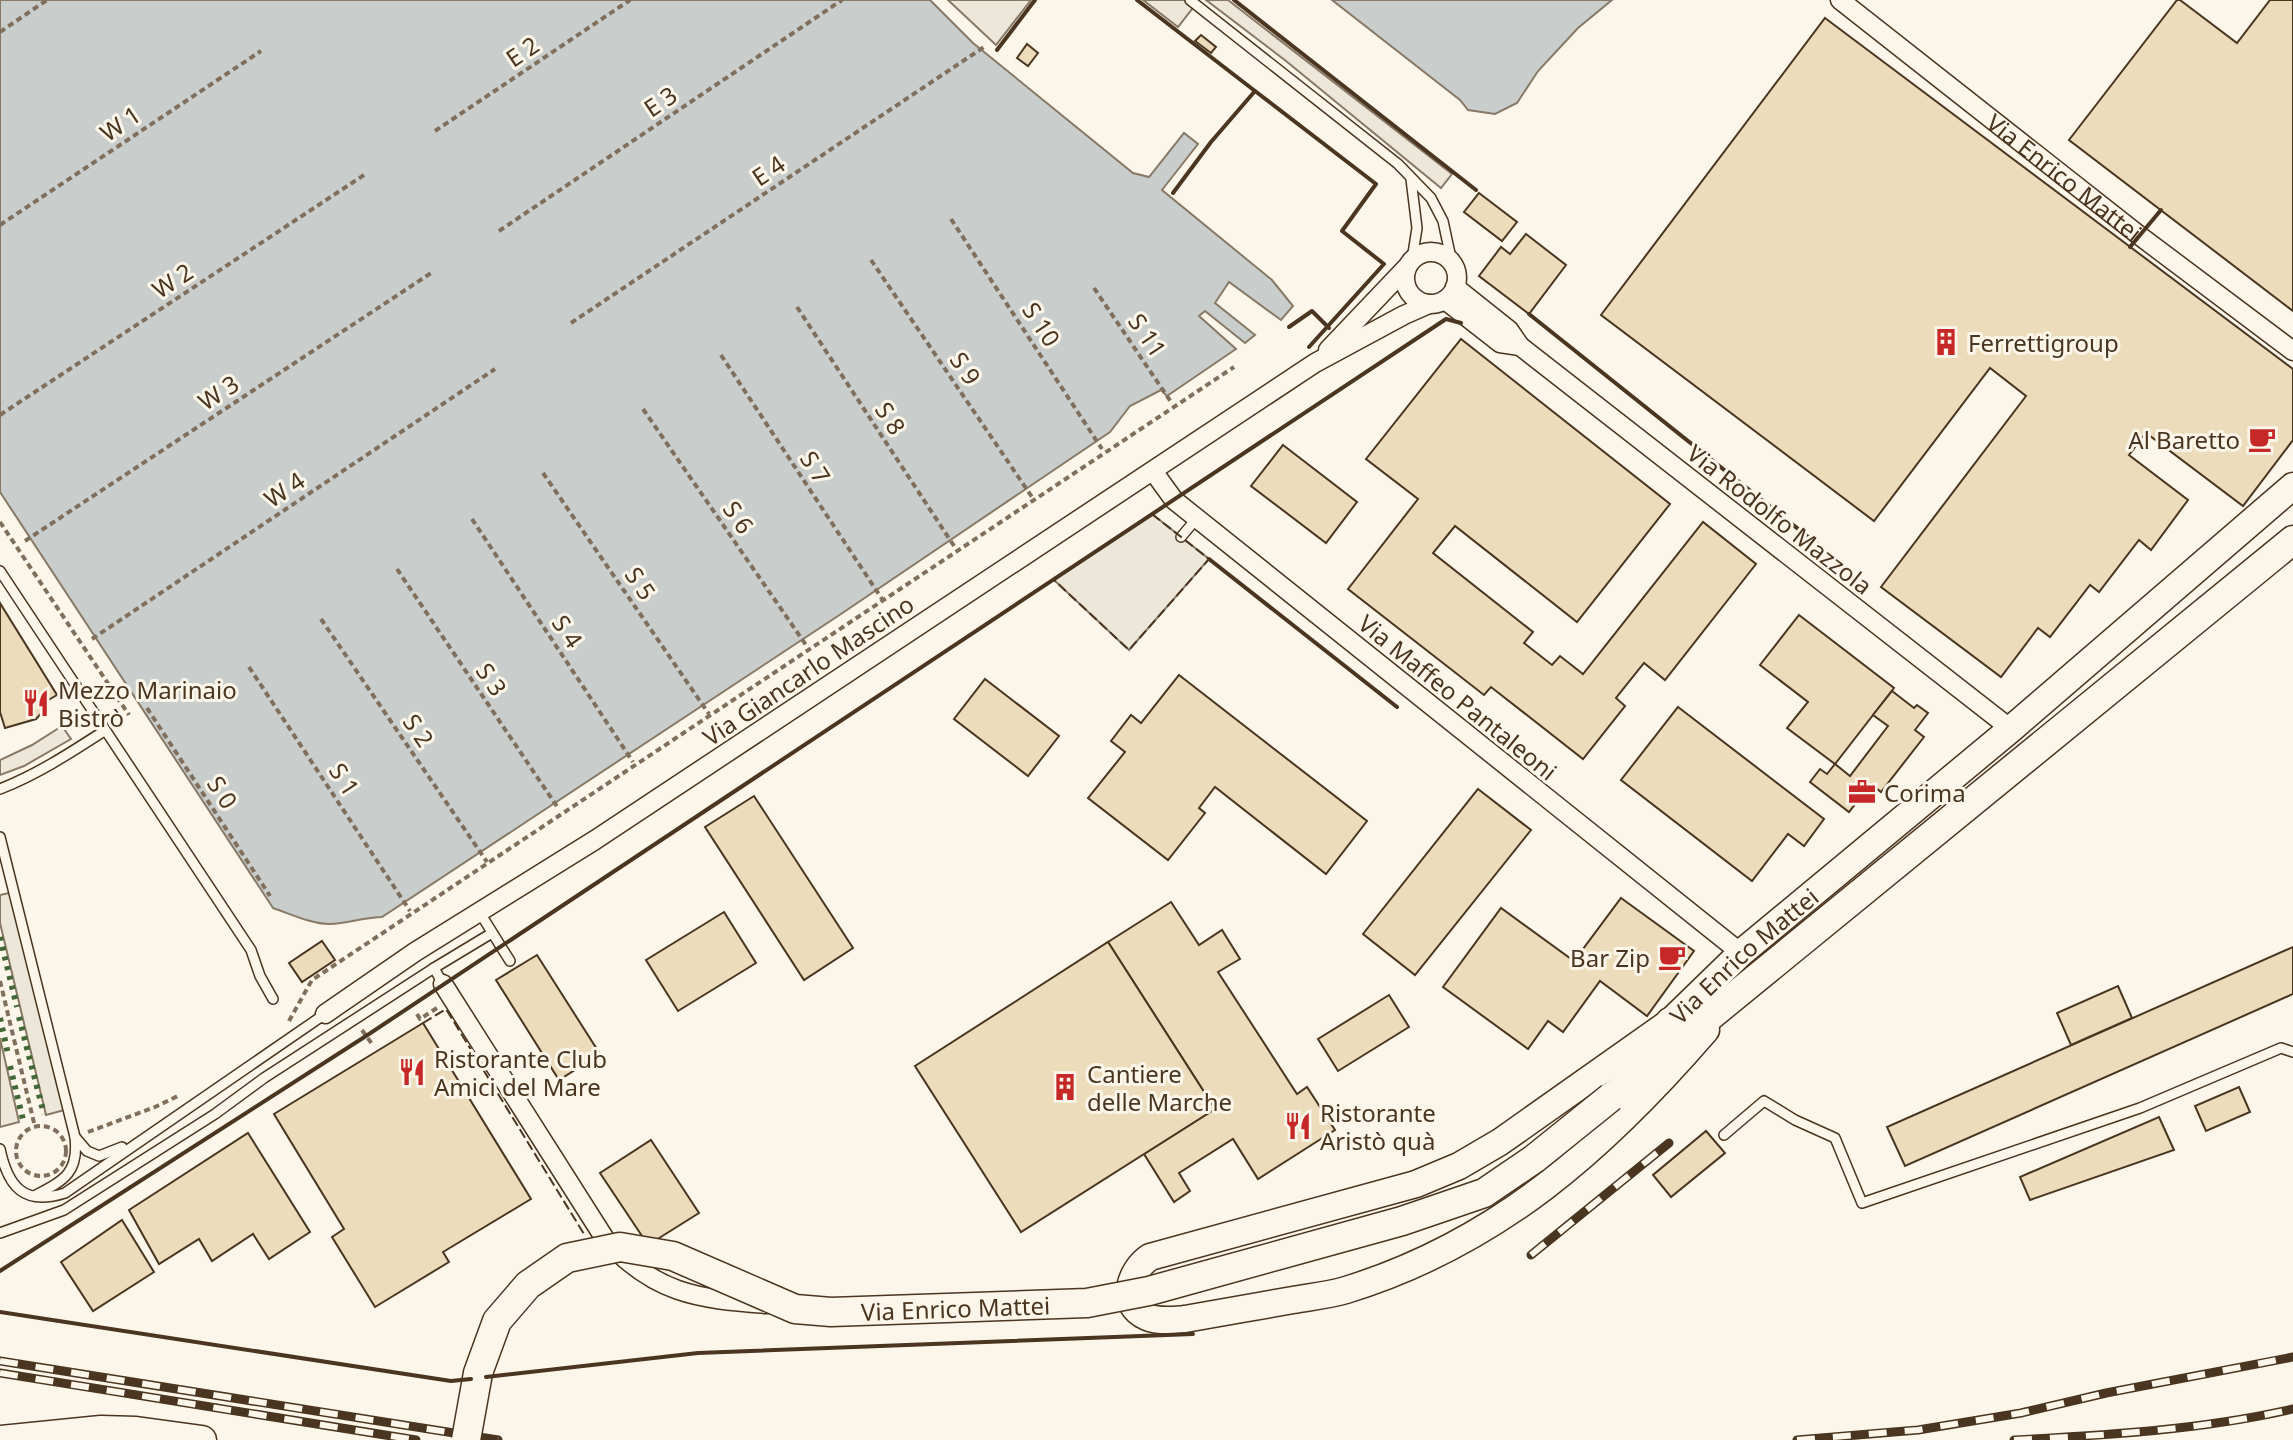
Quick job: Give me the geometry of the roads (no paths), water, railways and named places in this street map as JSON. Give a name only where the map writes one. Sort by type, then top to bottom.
[{"type":"main road","name":"Via Enrico Mattei","points":[[466,1440],[478,1373],[497,1321],[528,1285],[567,1258],[620,1247],[673,1256],[795,1309],[831,1312],[1087,1303],[1149,1291],[1402,1221],[1484,1193],[1534,1159],[1728,1003],[2293,540]]},
{"type":"main road","points":[[1611,1097],[1670,1022]]},
{"type":"main road","points":[[0,1440],[101,1430],[202,1440]]},
{"type":"street","name":"Via Enrico Mattei","points":[[1840,0],[2140,236],[2293,351]]},
{"type":"street","points":[[1433,252],[1452,263],[1457,275],[1443,297],[1411,296],[1406,288],[1409,264],[1422,254],[1433,252]]},
{"type":"street","name":"Via Giancarlo Mascino","points":[[1315,363],[1409,264]]},
{"type":"street","name":"Via Giancarlo Mascino","points":[[325,1014],[1315,363],[1443,297]]},
{"type":"street","name":"Via Rodolfo Mazzola","points":[[1443,297],[1500,343],[1520,346],[2011,729]]},
{"type":"street","name":"Via Maffeo Pantaleoni","points":[[1153,471],[1174,500],[1741,953]]},
{"type":"street","name":"Via Enrico Mattei","points":[[1728,1003],[1660,1083],[1560,1177],[1507,1214],[1410,1268],[1343,1291],[1185,1319],[1162,1321],[1148,1318],[1138,1312],[1129,1295],[1138,1264],[1150,1257],[1416,1184],[1459,1166],[1500,1142],[1670,1022],[1741,953],[2011,729],[2293,486]]},
{"type":"street","name":"Via Enrico Mattei","points":[[443,984],[605,1239],[648,1278],[671,1289],[699,1296],[771,1304],[1129,1295]]},
{"type":"lane","points":[[1190,0],[1398,164],[1439,210],[1452,263]]},
{"type":"lane","points":[[1409,264],[1417,228],[1411,179]]},
{"type":"lane","points":[[1181,537],[1197,518]]},
{"type":"lane","points":[[0,571],[251,950],[260,976],[273,999]]},
{"type":"lane","points":[[0,789],[49,767],[104,731]]},
{"type":"lane","points":[[0,837],[77,1155],[71,1172],[36,1195]]},
{"type":"lane","points":[[480,913],[510,961]]},
{"type":"lane","points":[[0,1233],[64,1210],[215,1114],[264,1078],[443,984],[492,933]]},
{"type":"lane","points":[[0,1149],[7,1177],[25,1193],[50,1197],[65,1193],[325,1014]]},
{"type":"lane","points":[[1724,1135],[1764,1101],[1795,1120],[1835,1138],[1862,1203],[2140,1108],[2281,1048],[2293,1052]]},
{"type":"lane","points":[[75,1137],[87,1151],[99,1156],[154,1131]]},
{"type":"railway","points":[[1531,1255],[1669,1143]]},
{"type":"railway","points":[[1797,1440],[1918,1430],[2021,1413],[2106,1393],[2293,1357]]},
{"type":"railway","points":[[0,1361],[498,1440]]},
{"type":"railway","points":[[0,1373],[416,1440]]},
{"type":"railway","points":[[2014,1440],[2189,1427],[2293,1409]]},
{"type":"place","name":"Ferrettigroup","points":[[1946,342]]},
{"type":"place","name":"Al Baretto","points":[[2262,439]]},
{"type":"place","name":"Mezzo Marinaio Bistrò","points":[[36,703]]},
{"type":"place","name":"Corima","points":[[1862,792]]},
{"type":"place","name":"Bar Zip","points":[[1672,957]]},
{"type":"place","name":"Ristorante Club Amici del Mare","points":[[412,1072]]},
{"type":"place","name":"Cantiere delle Marche","points":[[1065,1087]]},
{"type":"place","name":"Ristorante Aristò quà","points":[[1298,1126]]}]
